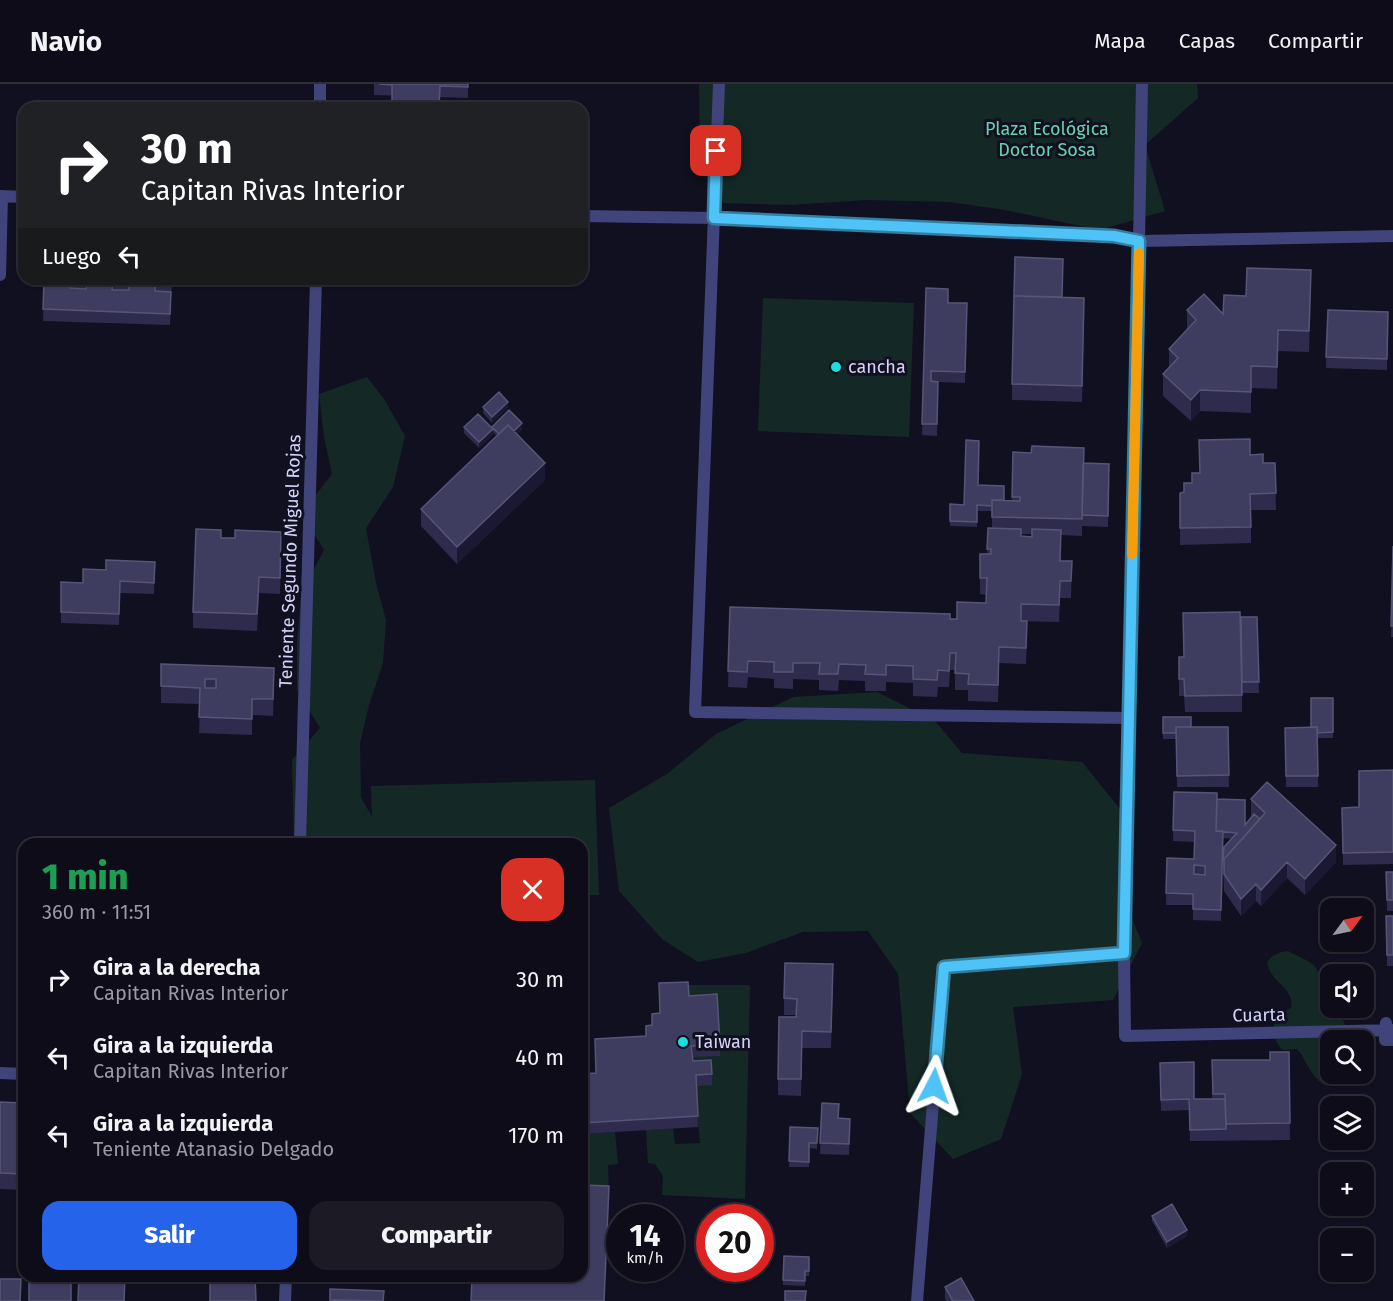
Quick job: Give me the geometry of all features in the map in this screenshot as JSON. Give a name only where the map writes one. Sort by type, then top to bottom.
[{"type":"street","points":[[320,84],[320,102]]},
{"type":"street","points":[[718,84],[695,712],[1129,718]]},
{"type":"street","points":[[917,1301],[944,967],[1124,953],[1142,84]]},
{"type":"street","points":[[0,275],[1,196],[18,197]]},
{"type":"street","points":[[588,216],[714,218],[1114,236],[1139,241],[1393,236]]},
{"type":"street","name":"Teniente Segundo Miguel Rojas","points":[[300,838],[316,285]]},
{"type":"street","name":"Cuarta","points":[[1124,953],[1125,1036],[1391,1031]]},
{"type":"street","points":[[0,1073],[18,1074]]},
{"type":"street","points":[[285,1301],[286,1282]]},
{"type":"green space","name":"Plaza Ecológica Doctor Sosa","points":[[699,84],[1197,84],[1198,98],[1145,145],[1165,211],[1099,230],[1005,210],[950,202],[866,200],[788,205],[723,203],[700,151]]},
{"type":"green space","name":"cancha","points":[[763,298],[914,303],[909,437],[758,431]]},
{"type":"green space","points":[[367,377],[384,399],[405,436],[393,487],[366,528],[376,583],[386,620],[383,663],[369,705],[360,743],[361,797],[372,817],[371,786],[595,780],[599,895],[588,895],[588,838],[294,838],[292,760],[320,728],[297,690],[297,643],[301,594],[324,550],[301,514],[332,474],[324,437],[319,394]]},
{"type":"green space","points":[[877,692],[935,721],[962,753],[1082,762],[1120,809],[1125,901],[1142,943],[1113,1000],[1013,1007],[1022,1074],[1001,1139],[953,1159],[910,1113],[898,974],[868,931],[803,932],[746,953],[698,962],[662,939],[619,891],[609,808],[667,774],[716,734],[793,697]]},
{"type":"green space","points":[[1288,951],[1307,960],[1316,968],[1319,975],[1320,1018],[1342,1018],[1347,1029],[1320,1030],[1320,1081],[1313,1075],[1297,1049],[1283,1050],[1275,1038],[1274,1024],[1277,1014],[1291,1008],[1289,995],[1269,969],[1267,962],[1281,952]]},
{"type":"green space","points":[[670,985],[750,985],[745,1199],[662,1195],[663,1176],[655,1164],[648,1163],[646,1130],[673,1128],[675,1144],[700,1143],[689,1007]]},
{"type":"green space","points":[[615,1132],[618,1164],[608,1165],[609,1192],[588,1190],[588,1134]]},
{"type":"building","points":[[379,84],[468,84],[468,87],[440,86],[439,102],[392,102],[392,85]]},
{"type":"building","points":[[1015,257],[1063,259],[1062,297],[1014,296]]},
{"type":"building","points":[[1247,268],[1311,270],[1309,331],[1278,330],[1277,367],[1251,366],[1251,392],[1200,390],[1191,400],[1163,374],[1178,358],[1169,349],[1196,320],[1187,310],[1204,294],[1223,314],[1224,295],[1246,296]]},
{"type":"building","points":[[44,285],[70,285],[70,288],[86,289],[86,285],[113,285],[112,290],[129,290],[129,285],[155,285],[155,291],[171,292],[170,314],[43,309]]},
{"type":"building","points":[[926,288],[948,289],[948,303],[967,303],[965,372],[931,371],[931,381],[938,382],[937,424],[922,424]]},
{"type":"building","points":[[1014,296],[1084,298],[1082,386],[1012,384]]},
{"type":"building","points":[[1328,310],[1388,312],[1387,359],[1326,357]]},
{"type":"building","points":[[499,392],[508,402],[492,417],[483,407]]},
{"type":"building","points":[[509,410],[522,423],[514,431],[508,425],[499,434],[492,427]]},
{"type":"building","points":[[478,414],[493,429],[479,442],[464,427]]},
{"type":"building","points":[[508,425],[545,463],[457,547],[421,509]]},
{"type":"building","points":[[1250,439],[1250,455],[1263,454],[1263,463],[1275,463],[1276,493],[1250,494],[1251,527],[1180,528],[1180,493],[1184,492],[1184,483],[1192,483],[1192,473],[1200,473],[1199,440]]},
{"type":"building","points":[[966,440],[979,441],[978,485],[1004,486],[1004,500],[992,500],[992,506],[977,505],[977,522],[950,521],[950,504],[964,505]]},
{"type":"building","points":[[1032,446],[1084,448],[1082,519],[992,517],[992,500],[1020,501],[1020,497],[1012,497],[1013,452],[1031,453]]},
{"type":"building","points":[[1083,463],[1109,464],[1108,516],[1082,515]]},
{"type":"building","points":[[988,528],[1021,529],[1021,536],[1032,537],[1032,529],[1061,530],[1060,561],[1072,561],[1071,581],[1060,581],[1059,605],[1021,604],[1021,621],[1027,621],[1026,648],[999,647],[998,685],[968,684],[969,674],[955,673],[956,653],[950,653],[949,671],[938,670],[937,680],[913,679],[913,666],[886,665],[886,675],[865,674],[866,665],[839,664],[838,674],[819,674],[820,663],[793,663],[793,672],[774,672],[774,662],[748,661],[747,672],[728,671],[730,607],[950,614],[950,619],[957,619],[957,602],[986,603],[987,578],[980,578],[980,554],[991,554],[991,549],[987,549]]},
{"type":"building","points":[[196,529],[221,530],[221,538],[235,538],[235,530],[281,532],[280,578],[259,577],[257,614],[193,612]]},
{"type":"building","points":[[1393,546],[1393,626],[1391,626]]},
{"type":"building","points":[[106,560],[155,562],[154,583],[120,581],[119,614],[61,612],[61,582],[83,583],[83,569],[106,570]]},
{"type":"building","points":[[1240,612],[1242,695],[1185,696],[1184,679],[1179,679],[1179,657],[1184,657],[1183,613]]},
{"type":"building","points":[[1241,617],[1257,617],[1259,682],[1242,682]]},
{"type":"building","points":[[161,664],[274,668],[273,699],[252,699],[252,719],[199,717],[200,688],[161,686]],"holes":[[[205,679],[216,679],[216,688],[205,688]]]},
{"type":"building","points":[[1311,698],[1333,698],[1333,732],[1318,733],[1317,727],[1311,727]]},
{"type":"building","points":[[1163,717],[1191,717],[1191,727],[1176,727],[1176,733],[1163,733]]},
{"type":"building","points":[[1176,727],[1228,727],[1229,775],[1177,776]]},
{"type":"building","points":[[1317,727],[1318,776],[1286,776],[1285,728]]},
{"type":"building","points":[[1393,770],[1393,852],[1343,853],[1342,808],[1359,807],[1359,771]]},
{"type":"building","points":[[1267,782],[1336,845],[1305,879],[1287,862],[1261,890],[1256,884],[1241,899],[1224,874],[1224,859],[1265,813],[1251,799]]},
{"type":"building","points":[[1174,792],[1217,793],[1216,831],[1223,831],[1221,910],[1193,909],[1193,894],[1166,893],[1167,858],[1194,859],[1195,831],[1173,830]],"holes":[[[1194,865],[1205,866],[1205,875],[1194,874]]]},
{"type":"building","points":[[1217,799],[1245,800],[1245,825],[1254,814],[1260,819],[1224,860],[1223,860],[1224,847],[1237,833],[1216,831]]},
{"type":"building","points":[[1386,872],[1393,872],[1393,900],[1387,900]]},
{"type":"building","points":[[1386,916],[1393,916],[1393,955],[1387,955]]},
{"type":"building","points":[[785,963],[833,964],[831,1032],[802,1031],[801,1079],[778,1079],[779,1017],[796,1017],[797,999],[784,998]]},
{"type":"building","points":[[688,982],[689,996],[717,994],[720,1044],[691,1046],[693,1061],[711,1060],[712,1074],[696,1075],[698,1116],[588,1123],[588,1074],[596,1073],[595,1039],[646,1036],[646,1026],[652,1025],[652,1014],[660,1013],[659,983]]},
{"type":"building","points":[[1270,1052],[1289,1052],[1290,1123],[1226,1124],[1225,1094],[1213,1094],[1212,1060],[1270,1060]]},
{"type":"building","points":[[1194,1062],[1194,1099],[1225,1099],[1226,1129],[1190,1130],[1189,1099],[1161,1100],[1160,1063]]},
{"type":"building","points":[[0,1102],[18,1103],[18,1174],[0,1173]]},
{"type":"building","points":[[822,1103],[839,1104],[838,1118],[850,1119],[849,1144],[820,1143]]},
{"type":"building","points":[[790,1127],[818,1128],[817,1143],[809,1143],[809,1162],[789,1161]]},
{"type":"building","points":[[588,1185],[609,1186],[608,1204],[606,1204],[604,1301],[471,1301],[472,1282],[588,1282]]},
{"type":"building","points":[[1172,1204],[1187,1230],[1167,1242],[1152,1216]]},
{"type":"building","points":[[784,1256],[809,1257],[809,1271],[805,1271],[805,1281],[783,1280]]},
{"type":"building","points":[[961,1278],[974,1301],[953,1301],[945,1287]]},
{"type":"building","points":[[0,1279],[18,1279],[18,1282],[21,1282],[20,1301],[0,1301]]},
{"type":"building","points":[[29,1282],[71,1282],[71,1301],[29,1301]]},
{"type":"building","points":[[79,1282],[125,1282],[124,1301],[78,1301]]},
{"type":"building","points":[[210,1282],[255,1282],[256,1301],[210,1301]]},
{"type":"building","points":[[330,1289],[384,1291],[383,1301],[330,1301]]},
{"type":"building","points":[[785,1291],[806,1291],[805,1301],[785,1301]]},
{"type":"slow traffic","points":[[1132,554],[1139,253]]},
{"type":"place","name":"cancha","points":[[836,367]]},
{"type":"place","name":"Taiwan","points":[[683,1042]]},
{"type":"route","points":[[716,151],[714,218],[1114,236],[1139,241],[1124,953],[944,967],[934,1086]]}]
